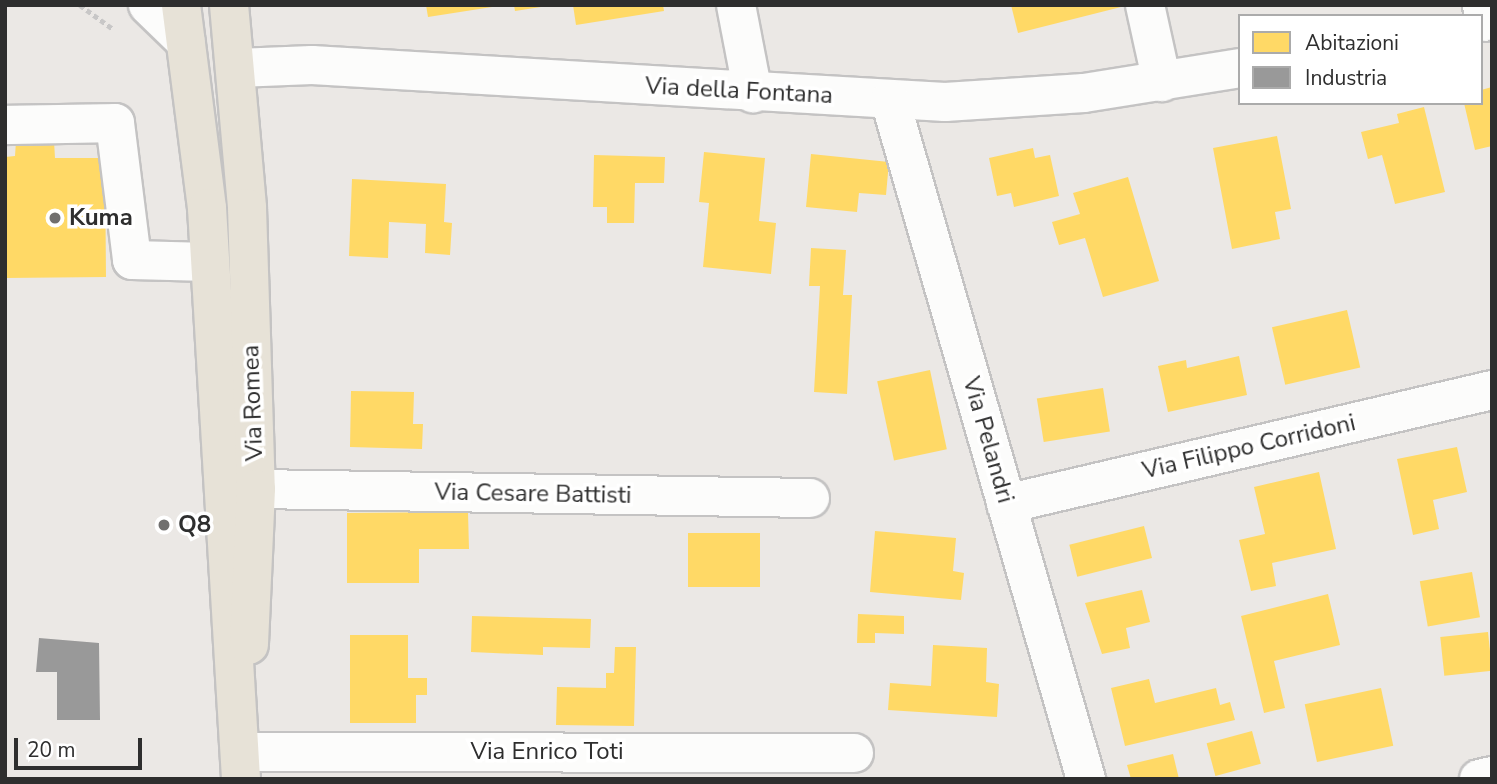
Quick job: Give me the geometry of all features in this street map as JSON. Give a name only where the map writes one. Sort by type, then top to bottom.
[{"type":"main road","points":[[203,5],[212,40],[237,68]]},
{"type":"main road","name":"Via Romea","points":[[229,5],[237,68],[256,489],[255,583],[241,756]]},
{"type":"main road","points":[[183,23],[237,68]]},
{"type":"main road","name":"Via Romea","points":[[183,23],[204,169],[226,592],[241,756]]},
{"type":"main road","name":"Via Romea","points":[[204,169],[218,141],[219,98],[237,68]]},
{"type":"street","points":[[148,5],[183,23]]},
{"type":"street","points":[[736,5],[753,93]]},
{"type":"street","points":[[1145,5],[1162,82]]},
{"type":"street","name":"Via della Fontana","points":[[237,68],[312,65],[753,93],[890,100],[1004,101],[1162,82],[1238,68]]},
{"type":"street","name":"Via Pelandri","points":[[890,100],[1086,779]]},
{"type":"street","points":[[5,125],[115,123],[132,260],[208,262]]},
{"type":"street","name":"Via Filippo Corridoni","points":[[1006,504],[1492,390]]},
{"type":"street","name":"Via Cesare Battisti","points":[[256,489],[810,498]]},
{"type":"street","name":"Via Enrico Toti","points":[[241,756],[854,753]]},
{"type":"street","points":[[1479,779],[1492,776]]},
{"type":"building: Abitazioni","points":[[426,5],[492,5],[492,7],[428,17]]},
{"type":"building: Abitazioni","points":[[514,5],[541,5],[541,7],[515,11]]},
{"type":"building: Abitazioni","points":[[573,5],[663,5],[664,11],[576,25]]},
{"type":"building: Abitazioni","points":[[1011,5],[1125,5],[1125,6],[1018,33]]},
{"type":"building: Abitazioni","points":[[1492,87],[1492,146],[1475,150],[1464,105],[1483,105],[1483,89]]},
{"type":"building: Abitazioni","points":[[1424,107],[1445,192],[1395,204],[1382,155],[1368,159],[1361,132],[1399,123],[1397,114]]},
{"type":"building: Abitazioni","points":[[1277,136],[1291,209],[1275,212],[1280,239],[1232,249],[1213,148]]},
{"type":"building: Abitazioni","name":"Kuma","points":[[16,141],[54,141],[55,158],[105,158],[106,277],[5,278],[5,157],[15,156]]},
{"type":"building: Abitazioni","points":[[1033,148],[1035,158],[1050,155],[1059,196],[1014,207],[1011,193],[997,196],[989,158]]},
{"type":"building: Abitazioni","points":[[704,152],[765,158],[759,221],[776,223],[771,274],[703,267],[709,203],[699,202]]},
{"type":"building: Abitazioni","points":[[811,154],[889,162],[886,195],[859,193],[857,212],[806,207]]},
{"type":"building: Abitazioni","points":[[594,155],[665,157],[664,183],[635,183],[634,223],[607,223],[607,207],[593,207]]},
{"type":"building: Abitazioni","points":[[1128,177],[1159,281],[1103,297],[1085,238],[1059,245],[1052,222],[1080,214],[1073,193]]},
{"type":"building: Abitazioni","points":[[352,179],[446,184],[444,222],[452,223],[450,255],[425,253],[426,224],[389,222],[388,258],[349,256]]},
{"type":"building: Abitazioni","points":[[811,248],[846,250],[843,295],[852,295],[847,394],[814,392],[820,286],[809,286]]},
{"type":"building: Abitazioni","points":[[1347,310],[1360,367],[1285,385],[1272,327]]},
{"type":"building: Abitazioni","points":[[1239,356],[1247,395],[1168,412],[1158,366],[1186,360],[1187,368]]},
{"type":"building: Abitazioni","points":[[930,370],[947,449],[894,460],[877,381]]},
{"type":"building: Abitazioni","points":[[1103,388],[1110,431],[1044,442],[1037,398]]},
{"type":"building: Abitazioni","points":[[351,391],[414,392],[413,424],[423,424],[422,449],[350,447]]},
{"type":"building: Abitazioni","points":[[1457,447],[1467,492],[1433,500],[1439,529],[1413,535],[1397,459]]},
{"type":"building: Abitazioni","points":[[1319,472],[1336,549],[1272,563],[1276,586],[1251,591],[1239,540],[1265,534],[1254,487]]},
{"type":"building: Abitazioni","points":[[468,512],[469,549],[419,549],[419,583],[347,583],[347,513]]},
{"type":"building: Abitazioni","points":[[1144,526],[1152,558],[1077,577],[1069,545]]},
{"type":"building: Abitazioni","points":[[875,531],[956,538],[953,571],[964,573],[961,600],[870,592]]},
{"type":"building: Abitazioni","points":[[688,533],[760,533],[760,587],[688,587]]},
{"type":"building: Abitazioni","points":[[1472,572],[1480,617],[1428,627],[1420,581]]},
{"type":"building: Abitazioni","points":[[1142,590],[1150,622],[1126,628],[1130,648],[1102,654],[1085,603]]},
{"type":"building: Abitazioni","points":[[1328,594],[1340,645],[1274,661],[1285,708],[1264,713],[1241,616]]},
{"type":"building: Abitazioni","points":[[858,614],[904,616],[904,634],[875,633],[875,643],[857,643]]},
{"type":"building: Abitazioni","points":[[472,616],[591,619],[590,648],[543,647],[543,655],[471,652]]},
{"type":"building: Abitazioni","points":[[1488,632],[1492,671],[1444,676],[1440,637]]},
{"type":"building: Abitazioni","points":[[350,635],[408,635],[408,678],[427,678],[427,695],[416,695],[416,723],[350,723]]},
{"type":"building: Abitazioni","points":[[933,645],[987,648],[986,682],[999,684],[997,717],[888,710],[890,683],[931,686]]},
{"type":"building: Abitazioni","points":[[615,647],[636,647],[634,726],[556,725],[557,687],[606,688],[606,673],[614,673]]},
{"type":"building: Abitazioni","points":[[1149,679],[1155,703],[1216,688],[1220,705],[1230,702],[1235,720],[1125,746],[1111,688]]},
{"type":"building: Abitazioni","points":[[1381,688],[1393,746],[1317,762],[1305,704]]},
{"type":"building: Abitazioni","points":[[1252,731],[1261,764],[1215,776],[1207,743]]},
{"type":"building: Abitazioni","points":[[1173,754],[1179,779],[1131,779],[1127,765]]},
{"type":"building: Industria","points":[[39,638],[99,643],[100,720],[57,720],[57,672],[36,672]]},
{"type":"place","name":"Kuma","points":[[55,218]]},
{"type":"place","name":"Q8","points":[[164,525]]}]
